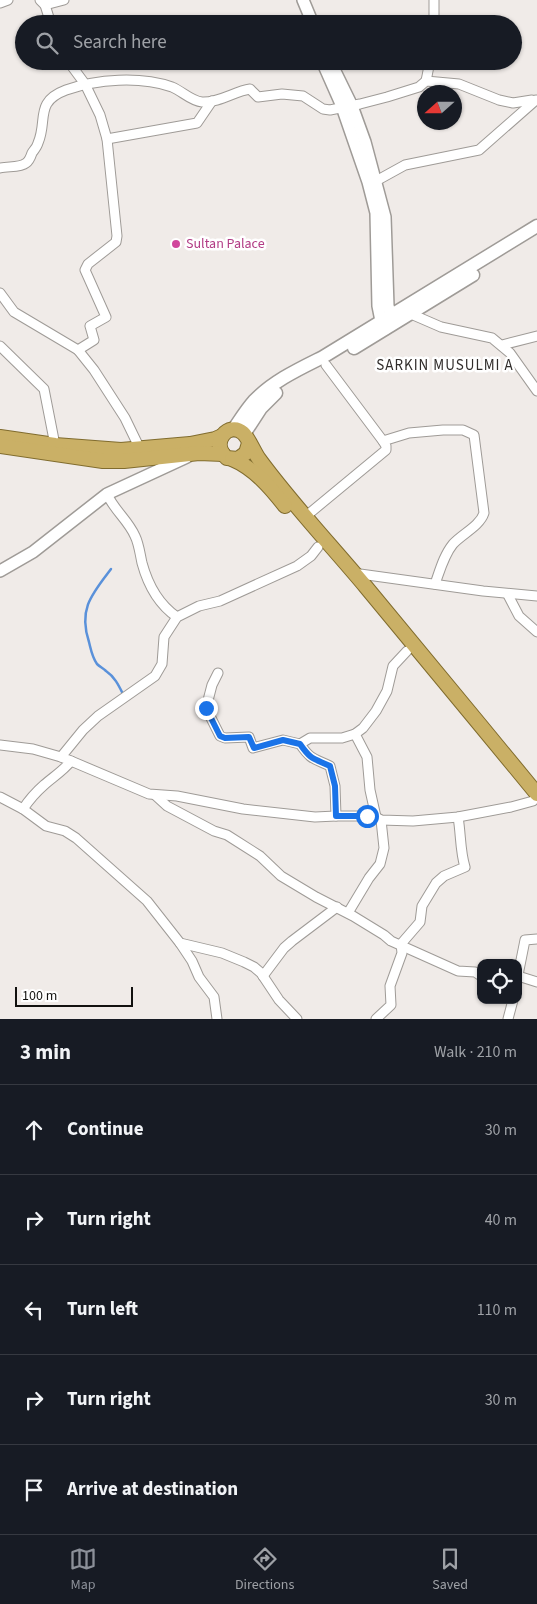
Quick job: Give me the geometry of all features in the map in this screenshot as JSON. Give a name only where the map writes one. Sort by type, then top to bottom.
[{"type":"highway","points":[[0,437],[55,445],[140,449],[190,444],[237,435]]},
{"type":"highway","points":[[237,435],[219,445],[228,457],[244,464],[266,484],[536,800]]},
{"type":"highway","points":[[0,446],[103,461],[124,461],[199,453],[228,457],[242,456],[248,448],[237,435]]},
{"type":"highway","points":[[237,435],[259,458],[536,800]]},
{"type":"main road","points":[[237,435],[268,399],[299,379],[326,365],[388,322],[537,226]]},
{"type":"main road","points":[[237,435],[253,402],[295,371],[388,322],[410,314],[537,236]]},
{"type":"street","points":[[0,3],[8,0]]},
{"type":"street","points":[[47,15],[42,3],[64,0]]},
{"type":"street","points":[[296,0],[302,15]]},
{"type":"street","points":[[303,0],[309,15]]},
{"type":"street","points":[[434,0],[434,15]]},
{"type":"street","points":[[75,70],[85,84],[100,115],[107,139],[117,239],[113,245],[88,264],[84,270],[106,316],[90,326],[94,340],[78,350]]},
{"type":"street","points":[[327,70],[347,107],[376,213],[378,306],[388,322]]},
{"type":"street","points":[[333,70],[376,180],[385,217],[388,322]]},
{"type":"street","points":[[426,81],[428,70]]},
{"type":"street","points":[[0,168],[21,165],[27,162],[39,143],[45,105],[55,95],[85,84],[124,79],[165,85],[177,89],[200,102],[212,101],[250,88],[258,97],[282,94],[303,96],[326,109],[347,107],[410,90],[426,81],[459,84],[496,99],[513,103],[532,100],[536,102]]},
{"type":"street","points":[[107,139],[197,123],[212,101]]},
{"type":"street","points":[[376,180],[405,165],[479,150],[536,102]]},
{"type":"street","points":[[0,293],[14,312],[78,350],[94,370],[125,418],[140,449]]},
{"type":"street","points":[[410,314],[441,327],[492,338],[502,344],[537,391]]},
{"type":"street","points":[[502,344],[537,336]]},
{"type":"street","points":[[0,346],[44,389],[55,445]]},
{"type":"street","points":[[305,517],[386,450],[383,441],[326,365]]},
{"type":"street","points":[[383,441],[410,433],[443,430],[463,430],[474,435],[484,513],[480,520],[454,544],[446,555],[435,584]]},
{"type":"street","points":[[0,571],[33,552],[107,494],[191,455]]},
{"type":"street","points":[[107,494],[112,507],[127,521],[136,537],[142,564],[155,597],[177,618]]},
{"type":"street","points":[[62,757],[83,730],[98,716],[155,676],[162,664],[164,637],[177,618],[199,606],[220,601],[297,566],[318,547]]},
{"type":"street","points":[[353,573],[508,595],[537,596]]},
{"type":"street","points":[[508,595],[519,616],[537,632]]},
{"type":"street","points":[[300,744],[310,738],[342,738],[354,734],[363,728],[376,711],[389,687],[393,666],[407,651]]},
{"type":"street","points":[[218,673],[212,685],[206,708],[220,736],[225,738],[249,737],[254,748],[283,740],[300,744],[308,756],[330,766],[335,786],[336,816]]},
{"type":"street","points":[[348,913],[369,878],[380,864],[383,854],[378,819],[370,790],[367,757],[354,734]]},
{"type":"street","points":[[0,745],[62,757],[140,791],[156,795],[177,796],[243,809],[315,818],[336,816],[413,821],[458,817],[511,807],[536,800]]},
{"type":"street","points":[[23,809],[32,796],[65,769],[71,761]]},
{"type":"street","points":[[156,795],[168,806],[214,831],[227,835],[260,856],[281,876],[348,913],[392,941],[434,962],[443,963],[458,971],[477,973]]},
{"type":"street","points":[[0,798],[23,809],[46,826],[65,831],[76,838],[147,901],[180,943],[199,976],[214,997],[217,1019]]},
{"type":"street","points":[[376,1019],[391,1006],[390,986],[402,952],[401,944],[420,922],[422,906],[436,883],[444,876],[464,867],[461,855],[461,834],[458,817]]},
{"type":"street","points":[[263,976],[284,948],[337,908]]},
{"type":"street","points":[[521,959],[525,940],[537,939]]},
{"type":"street","points":[[180,943],[234,957],[254,967],[263,976],[279,1000],[297,1019]]},
{"type":"street","points":[[522,976],[537,982]]},
{"type":"street","points":[[508,1019],[512,1004]]},
{"type":"waterway","points":[[111,569],[89,602],[85,620],[86,630],[95,661],[114,679],[124,696]]},
{"type":"place","name":"Sultan Palace","points":[[176,244]]},
{"type":"district","name":"SARKIN MUSULMI A","points":[[445,365]]},
{"type":"route","points":[[206,708],[212,716],[220,736],[225,738],[249,737],[254,748],[283,740],[300,744],[308,756],[330,766],[335,786],[336,816],[367,816]]}]
